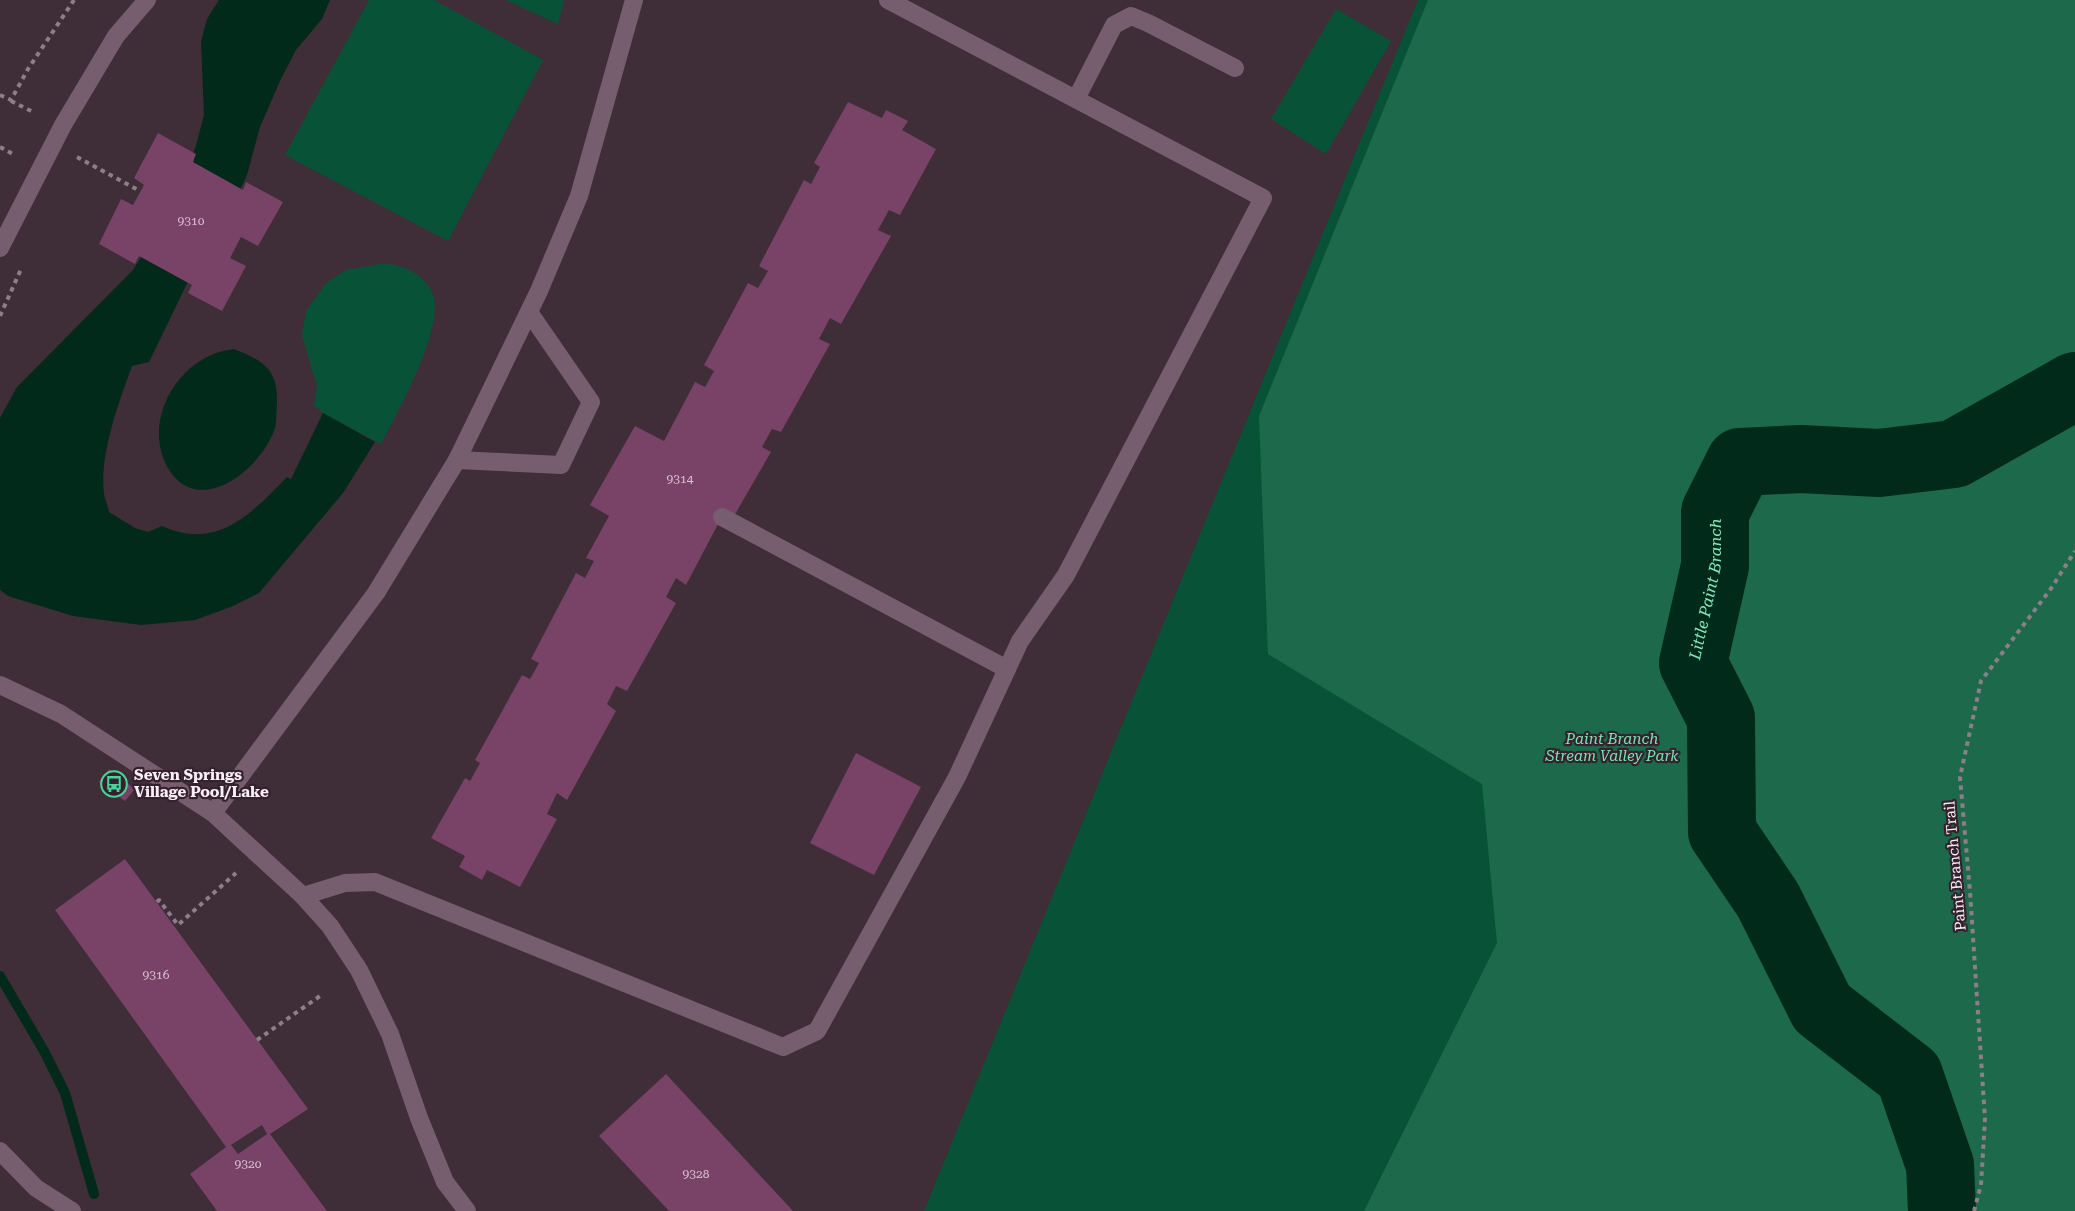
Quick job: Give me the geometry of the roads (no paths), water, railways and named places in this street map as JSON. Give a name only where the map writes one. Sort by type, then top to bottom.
[{"type":"lane","points":[[0,248],[63,125],[116,36],[147,0]]},
{"type":"lane","points":[[213,813],[376,593],[457,460],[529,312],[579,196],[634,0]]},
{"type":"lane","points":[[303,897],[345,883],[375,882],[783,1047],[817,1031],[957,777],[1020,641],[1066,575],[1263,198],[888,0]]},
{"type":"lane","points":[[1076,99],[1114,25],[1131,16],[1148,22],[1235,68]]},
{"type":"lane","points":[[457,460],[561,465],[591,402],[529,312]]},
{"type":"lane","points":[[722,517],[1007,669]]},
{"type":"lane","points":[[0,685],[61,714],[213,813],[303,897],[330,926],[359,970],[390,1034],[419,1118],[445,1182],[467,1211]]},
{"type":"lane","points":[[0,1151],[36,1188],[72,1211]]},
{"type":"waterway","name":"Little Paint Branch","points":[[1942,1211],[1940,1165],[1909,1075],[1822,1008],[1768,900],[1722,832],[1721,718],[1693,663],[1715,566],[1715,512],[1740,462],[1801,459],[1879,463],[1954,454],[2075,386]]},
{"type":"waterway","points":[[0,976],[44,1051],[65,1093],[94,1194]]},
{"type":"place","name":"Seven Springs Village Pool/Lake","points":[[114,784]]},
{"type":"park label","name":"Paint Branch Stream Valley Park","points":[[1612,748]]}]
